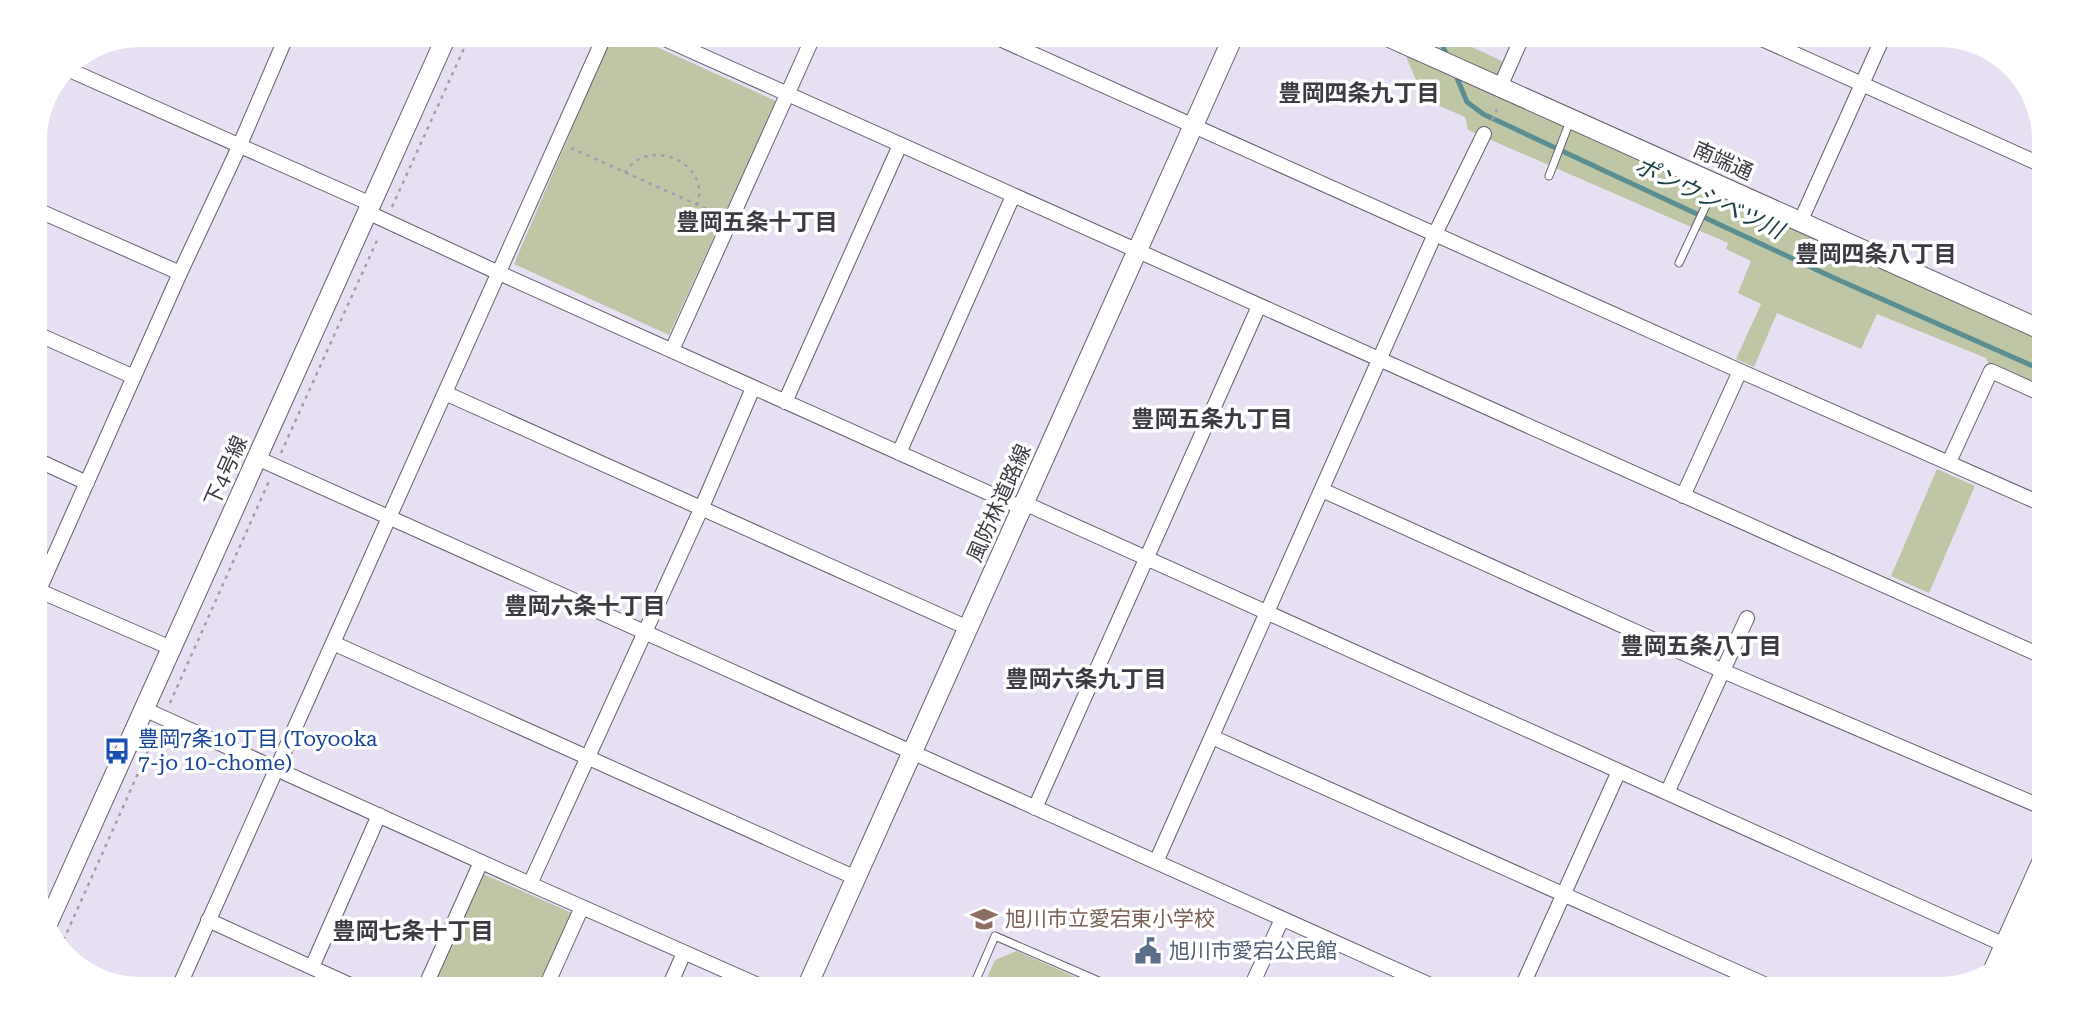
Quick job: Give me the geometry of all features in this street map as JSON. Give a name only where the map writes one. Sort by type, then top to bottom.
[{"type":"street","points":[[47,569],[282,47]]},
{"type":"street","name":"下4号線","points":[[52,914],[442,47]]},
{"type":"street","points":[[183,977],[600,47]]},
{"type":"street","points":[[682,47],[2032,652]]},
{"type":"street","points":[[672,350],[809,47]]},
{"type":"street","points":[[1018,47],[2032,500]]},
{"type":"street","name":"風防林道路線","points":[[811,977],[1229,47]]},
{"type":"street","name":"南端通","points":[[1411,47],[1500,87],[1567,127],[1717,184],[2032,326]]},
{"type":"street","points":[[1500,87],[1518,47]]},
{"type":"street","points":[[1779,47],[2032,161]]},
{"type":"street","points":[[1801,220],[1879,47]]},
{"type":"street","points":[[76,73],[369,208],[386,221],[753,388],[1146,558],[2008,946]]},
{"type":"street","points":[[1156,862],[1436,234],[1484,134]]},
{"type":"street","points":[[785,402],[900,145]]},
{"type":"street","points":[[900,453],[1013,196]]},
{"type":"street","points":[[47,214],[180,273]]},
{"type":"street","points":[[1035,807],[1259,306]]},
{"type":"street","points":[[47,338],[134,377]]},
{"type":"street","points":[[1683,496],[1740,371]]},
{"type":"street","points":[[1949,462],[1991,371],[2032,390]]},
{"type":"street","points":[[530,884],[646,632],[753,388]]},
{"type":"street","points":[[445,393],[968,628]]},
{"type":"street","points":[[257,458],[1282,919],[1398,977]]},
{"type":"street","points":[[47,465],[87,483]]},
{"type":"street","points":[[1322,490],[1723,671],[2032,803]]},
{"type":"street","points":[[47,597],[171,648]]},
{"type":"street","points":[[1667,793],[1747,618]]},
{"type":"street","points":[[333,643],[856,878]]},
{"type":"street","points":[[144,709],[739,977]]},
{"type":"street","points":[[1212,737],[1748,977]]},
{"type":"street","points":[[1526,977],[1619,771]]},
{"type":"street","points":[[312,967],[379,815]]},
{"type":"street","points":[[429,977],[481,862]]},
{"type":"street","points":[[2015,937],[2031,892]]},
{"type":"street","points":[[550,977],[582,907]]},
{"type":"street","points":[[1256,977],[1282,919]]},
{"type":"street","points":[[208,920],[333,977]]},
{"type":"street","points":[[673,977],[684,953]]},
{"type":"lane","points":[[1549,176],[1567,127]]},
{"type":"lane","points":[[1679,263],[1717,184]]},
{"type":"lane","points":[[977,977],[995,936],[1089,977]]},
{"type":"path","points":[[65,937],[465,47]]},
{"type":"path","points":[[558,143],[731,219]]},
{"type":"path","points":[[625,173],[634,162],[653,155],[664,155],[684,163],[697,178],[700,196],[697,204]]},
{"type":"green space","points":[[607,47],[657,47],[776,101],[669,335],[514,264]]},
{"type":"green space","points":[[1402,47],[1472,47],[1502,61],[1500,87],[2032,326],[2032,390],[1991,371],[1986,358],[1877,314],[1861,349],[1777,313],[1754,367],[1736,359],[1761,304],[1738,293],[1751,261],[1726,249],[1728,243],[1468,130],[1465,117],[1424,99]]},
{"type":"green space","points":[[1937,469],[1975,486],[1929,593],[1891,576]]},
{"type":"green space","points":[[481,873],[572,913],[543,977],[435,977]]},
{"type":"green space","points":[[1017,951],[1075,977],[987,977],[995,960]]},
{"type":"waterway","name":"ポンウシベツ川","points":[[1443,47],[1448,58]]},
{"type":"waterway","name":"ポンウシベツ川","points":[[1455,73],[1467,102],[1483,114],[1832,277],[2032,366]]},
{"type":"place","name":"豊岡7条10丁目 (Toyooka 7-jo 10-chome)","points":[[117,751]]},
{"type":"place","name":"旭川市立愛宕東小学校","points":[[984,919]]},
{"type":"place","name":"旭川市愛宕公民館","points":[[1148,951]]},
{"type":"district","name":"豊岡四条九丁目","points":[[1359,93]]},
{"type":"district","name":"豊岡五条十丁目","points":[[757,222]]},
{"type":"district","name":"豊岡四条八丁目","points":[[1876,254]]},
{"type":"district","name":"豊岡五条九丁目","points":[[1212,419]]},
{"type":"district","name":"豊岡六条十丁目","points":[[585,606]]},
{"type":"district","name":"豊岡五条八丁目","points":[[1701,646]]},
{"type":"district","name":"豊岡六条九丁目","points":[[1086,679]]},
{"type":"district","name":"豊岡七条十丁目","points":[[413,931]]}]
